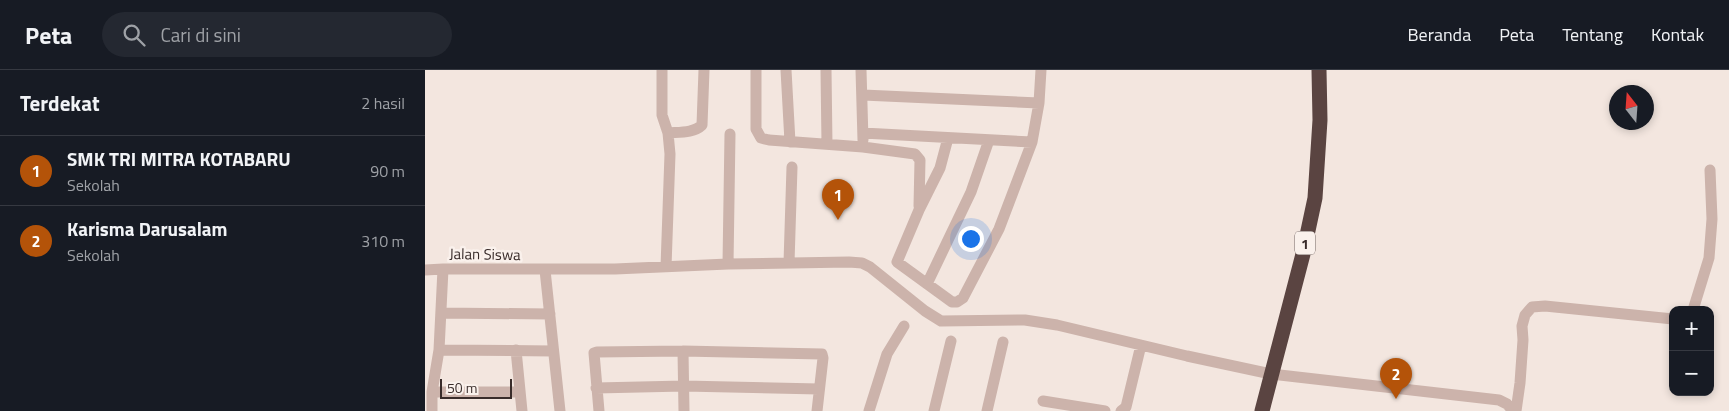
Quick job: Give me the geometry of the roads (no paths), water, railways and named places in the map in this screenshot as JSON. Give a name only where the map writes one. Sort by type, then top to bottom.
[{"type":"highway","name":"1","points":[[1262,411],[1303,254],[1315,198],[1320,120],[1319,70]]},
{"type":"street","points":[[663,70],[661,106],[668,133],[670,154],[666,267]]},
{"type":"street","points":[[668,133],[698,129],[702,125],[704,70]]},
{"type":"street","points":[[756,70],[756,129],[758,134],[764,139],[863,147],[915,154],[920,160],[919,210]]},
{"type":"street","points":[[786,70],[790,142]]},
{"type":"street","points":[[826,70],[827,144]]},
{"type":"street","points":[[861,70],[863,147]]},
{"type":"street","points":[[948,138],[940,168],[919,210],[897,262],[951,302],[957,302],[963,298],[999,229],[1032,142],[1039,103],[1041,70]]},
{"type":"street","points":[[863,95],[1039,103]]},
{"type":"street","points":[[863,133],[1032,142]]},
{"type":"street","points":[[728,264],[730,134]]},
{"type":"street","points":[[927,284],[971,192],[989,140]]},
{"type":"street","points":[[789,263],[792,167]]},
{"type":"street","points":[[1694,306],[1709,258],[1712,219],[1710,170]]},
{"type":"street","name":"Jalan Siswa","points":[[425,270],[545,270],[849,262],[870,267],[925,311],[941,321],[1025,320],[1057,325],[1141,346],[1271,374],[1499,400],[1507,404],[1514,411]]},
{"type":"street","points":[[431,411],[439,350],[443,269]]},
{"type":"street","points":[[545,270],[560,411]]},
{"type":"street","points":[[1514,411],[1520,383],[1523,320],[1532,307],[1545,306],[1669,319]]},
{"type":"street","points":[[441,313],[550,314]]},
{"type":"street","points":[[869,411],[887,354],[904,326]]},
{"type":"street","points":[[934,411],[951,341]]},
{"type":"street","points":[[987,411],[1003,342]]},
{"type":"street","points":[[1121,411],[1126,408],[1141,346]]},
{"type":"street","points":[[439,350],[553,351]]},
{"type":"street","points":[[516,350],[522,411]]},
{"type":"street","points":[[683,350],[684,411]]},
{"type":"street","points":[[599,411],[594,356],[597,352],[683,350],[819,353],[823,358],[817,411]]},
{"type":"street","points":[[596,388],[684,386],[819,389]]},
{"type":"street","points":[[432,392],[520,392]]},
{"type":"street","points":[[1043,401],[1105,411]]},
{"type":"place","name":"SMK TRI MITRA KOTABARU","points":[[838,220]]},
{"type":"place","name":"Karisma Darusalam","points":[[1396,399]]}]
